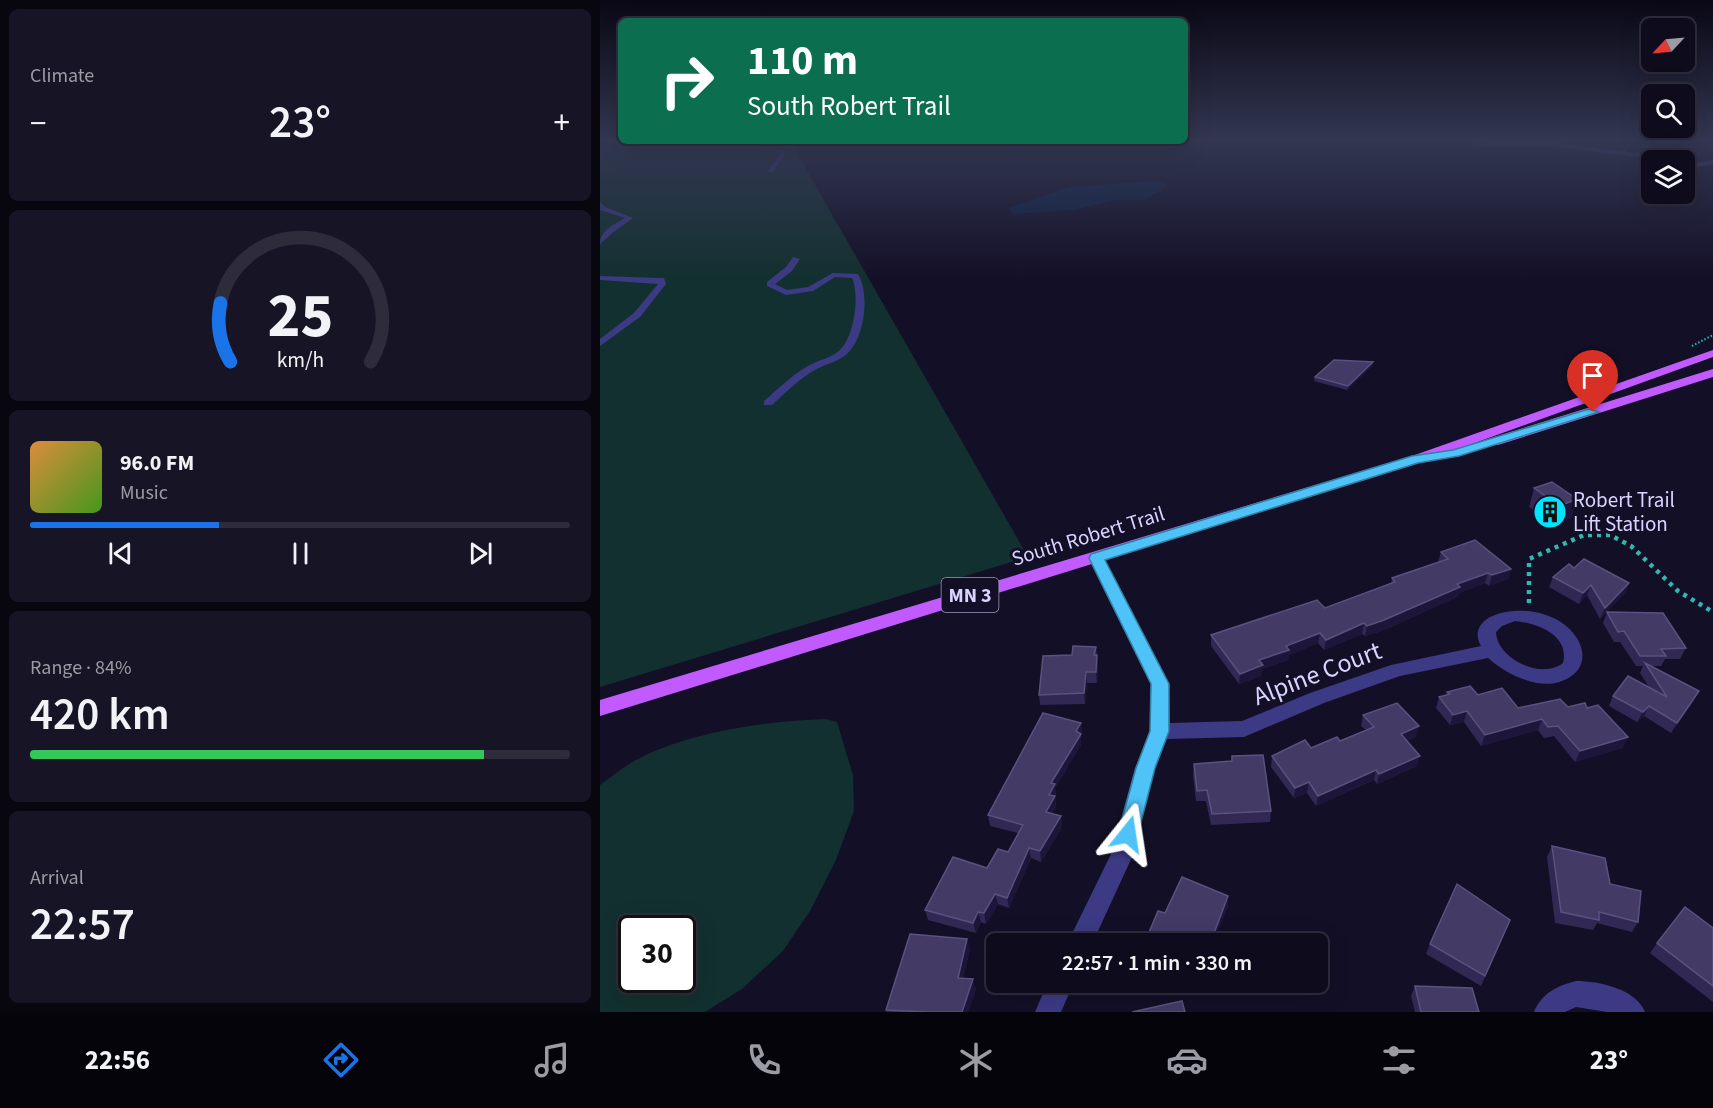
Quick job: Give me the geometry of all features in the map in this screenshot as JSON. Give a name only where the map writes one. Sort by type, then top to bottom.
[{"type":"main road","name":"South Robert Trail","points":[[600,708],[1417,459],[1713,353]]},
{"type":"main road","name":"South Robert Trail","points":[[1417,459],[1455,453],[1713,373]]},
{"type":"street","points":[[1084,933],[1122,855],[1146,768],[1160,731],[1160,684],[1096,558]]},
{"type":"street","points":[[1514,615],[1529,616],[1557,628],[1568,637],[1576,658],[1572,666],[1554,676],[1526,674],[1500,660],[1491,651],[1486,641],[1487,631],[1492,623],[1514,615]]},
{"type":"street","name":"Alpine Court","points":[[1160,731],[1244,729],[1317,698],[1398,670],[1491,651]]},
{"type":"street","points":[[1048,1012],[1056,993]]},
{"type":"street","points":[[1547,1012],[1552,1005],[1566,996],[1586,993],[1608,998],[1632,1012]]},
{"type":"lane","points":[[600,204],[602,208],[630,218],[608,232],[600,242]]},
{"type":"lane","points":[[768,403],[813,366],[845,351],[854,336],[859,314],[859,281],[855,276],[833,275],[810,289],[786,293],[770,284],[789,269],[796,259]]},
{"type":"lane","points":[[600,278],[661,280],[662,284],[637,315],[600,343]]},
{"type":"path","points":[[1529,616],[1529,559],[1584,535],[1597,533],[1614,535],[1631,546],[1688,600],[1713,612]]},
{"type":"green space","points":[[600,187],[816,187],[1028,557],[600,687]]},
{"type":"green space","points":[[826,719],[837,722],[853,775],[854,811],[836,860],[810,911],[783,951],[742,989],[705,1012],[600,1012],[600,785],[634,761],[678,742],[727,730],[778,722]]},
{"type":"water","points":[[1068,187],[1165,187],[1145,200],[1115,200],[1073,210],[1013,214],[1008,208]]},
{"type":"building","points":[[1334,360],[1373,362],[1348,386],[1315,377]]},
{"type":"building","points":[[1552,482],[1577,499],[1560,506],[1534,488]]},
{"type":"building","points":[[1475,540],[1511,569],[1492,575],[1488,573],[1457,584],[1460,587],[1367,626],[1364,623],[1326,640],[1320,633],[1286,646],[1289,650],[1259,660],[1263,665],[1240,674],[1211,635],[1317,600],[1325,608],[1395,582],[1392,578],[1448,559],[1441,552]]},
{"type":"building","points":[[1584,559],[1629,583],[1605,608],[1591,585],[1583,593],[1553,577],[1569,564],[1574,568]]},
{"type":"building","points":[[1607,612],[1663,613],[1686,648],[1661,649],[1666,656],[1640,656],[1624,631],[1618,632]]},
{"type":"building","points":[[1073,646],[1096,647],[1094,655],[1097,655],[1096,672],[1086,672],[1084,693],[1039,695],[1043,656],[1072,655]]},
{"type":"building","points":[[1645,663],[1699,691],[1677,723],[1649,706],[1643,712],[1613,696],[1628,676],[1667,697]]},
{"type":"building","points":[[1470,686],[1478,695],[1502,688],[1518,708],[1560,699],[1568,707],[1585,703],[1587,708],[1598,705],[1628,737],[1580,751],[1558,726],[1548,727],[1542,719],[1485,735],[1467,711],[1453,715],[1439,697],[1450,694],[1447,692]]},
{"type":"building","points":[[1397,703],[1419,726],[1401,734],[1420,756],[1379,774],[1376,770],[1318,796],[1309,782],[1295,788],[1272,756],[1305,740],[1311,748],[1337,737],[1340,741],[1374,727],[1363,715]]},
{"type":"building","points":[[1043,713],[1081,723],[1076,731],[1081,734],[1051,783],[1055,784],[1049,795],[1055,796],[1046,812],[1061,816],[1040,851],[1029,848],[1007,898],[995,894],[984,913],[978,912],[973,923],[925,910],[953,857],[987,868],[998,849],[1008,852],[1023,825],[988,815]]},
{"type":"building","points":[[1263,755],[1271,811],[1212,814],[1207,790],[1197,791],[1194,764],[1232,761],[1232,756]]},
{"type":"building","points":[[1552,846],[1605,858],[1610,884],[1641,891],[1638,922],[1599,912],[1599,920],[1561,912]]},
{"type":"building","points":[[1182,877],[1228,896],[1214,933],[1149,933],[1158,911],[1165,913]]},
{"type":"building","points":[[1457,884],[1510,920],[1485,976],[1430,944]]},
{"type":"building","points":[[1685,907],[1713,928],[1713,986],[1657,943]]},
{"type":"building","points":[[910,934],[967,939],[958,978],[973,979],[962,1012],[886,1010]]},
{"type":"building","points":[[1415,986],[1472,988],[1479,1012],[1421,1012]]},
{"type":"building","points":[[1182,1001],[1185,1012],[1132,1012]]},
{"type":"place","name":"Robert Trail Lift Station","points":[[1550,512]]},
{"type":"route","points":[[1128,834],[1146,768],[1160,731],[1160,684],[1122,603],[1096,558],[1417,459],[1455,453],[1593,412]]}]
